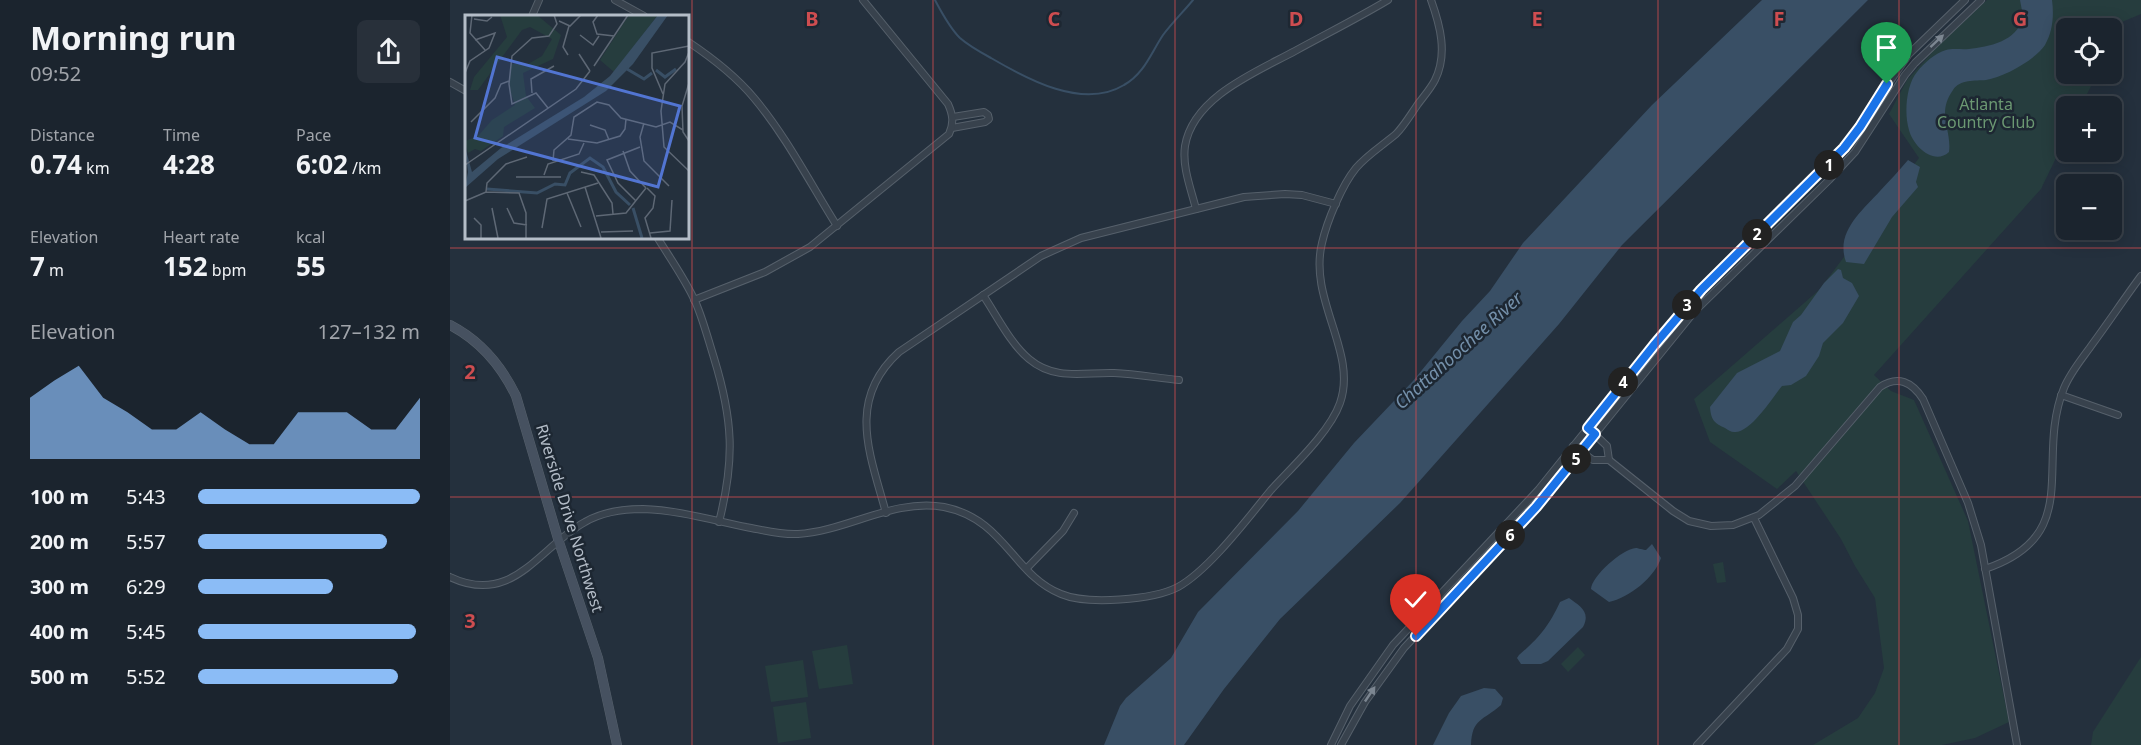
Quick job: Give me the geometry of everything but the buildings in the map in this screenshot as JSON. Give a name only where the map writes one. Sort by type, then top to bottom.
[{"type":"street","points":[[532,15],[539,0]]},
{"type":"street","points":[[615,0],[642,15]]},
{"type":"street","points":[[694,300],[783,263],[810,247],[944,139],[952,128],[953,117],[948,104],[863,0]]},
{"type":"street","points":[[1196,209],[1185,168],[1185,147],[1189,131],[1209,104],[1238,82],[1388,0]]},
{"type":"street","points":[[450,577],[478,585],[509,580],[522,573],[584,522],[624,510],[660,511],[775,533],[798,534],[908,507],[926,505],[962,512],[992,530],[1036,578],[1048,588],[1064,596],[1080,600],[1096,600],[1149,596],[1175,589],[1201,570],[1326,428],[1340,406],[1345,381],[1342,360],[1323,299],[1319,275],[1322,243],[1336,204],[1356,168],[1399,131],[1436,79],[1442,45],[1441,27],[1431,0]]},
{"type":"street","points":[[1331,745],[1350,706],[1393,645],[1539,489],[1701,290],[1844,148],[1909,54],[1965,0]]},
{"type":"street","points":[[1341,745],[1365,702],[1404,648],[1536,507],[1694,312],[1842,166],[1865,138],[1905,75],[1926,51],[1981,0]]},
{"type":"street","points":[[688,41],[731,73],[753,96],[773,122],[837,226]]},
{"type":"street","points":[[450,82],[465,90]]},
{"type":"street","points":[[952,128],[985,122],[989,119],[984,112],[953,117]]},
{"type":"street","points":[[886,513],[865,432],[866,409],[874,384],[884,366],[899,352],[1041,256],[1067,243],[1244,197],[1270,194],[1302,195],[1336,204]]},
{"type":"street","points":[[658,238],[694,300],[724,392],[730,423],[730,471],[719,522]]},
{"type":"street","points":[[1985,569],[2022,551],[2039,534],[2046,523],[2057,411],[2061,395],[2069,377],[2140,280]]},
{"type":"street","points":[[983,295],[1020,350],[1044,369],[1068,375],[1115,373],[1179,380]]},
{"type":"street","name":"Riverside Drive Northwest","points":[[450,325],[482,347],[496,363],[509,380],[522,412],[559,542],[598,658],[617,745]]},
{"type":"street","points":[[1573,446],[1593,460],[1610,460],[1673,511],[1695,523],[1726,526],[1754,518],[1794,486],[1880,387],[1890,381],[1903,381],[1912,386],[1923,399],[1975,521],[2017,745]]},
{"type":"street","points":[[2061,395],[2118,415]]},
{"type":"street","points":[[1588,428],[1608,446],[1610,460]]},
{"type":"street","points":[[1027,568],[1063,531],[1074,513]]},
{"type":"street","points":[[1697,745],[1787,649],[1798,629],[1798,615],[1793,598],[1754,518]]},
{"type":"green space","name":"Atlanta Country Club","points":[[1987,0],[2141,0],[2141,14],[2122,22],[2122,18],[2056,18],[2056,84],[2092,84],[2086,96],[2056,96],[2056,158],[2041,189],[1874,375],[1891,391],[1914,400],[1968,521],[2009,722],[1975,738],[1942,745],[1813,745],[1858,718],[1875,693],[1884,668],[1875,598],[1841,539],[1796,471],[1777,489],[1710,442],[1694,399],[1819,290],[1919,158],[1889,114],[1907,80],[1936,48]]},
{"type":"green space","points":[[1723,562],[1726,582],[1717,583],[1713,564]]},
{"type":"green space","points":[[847,645],[853,684],[819,689],[812,651]]},
{"type":"green space","points":[[1578,647],[1585,655],[1568,672],[1561,664]]},
{"type":"green space","points":[[2141,657],[2141,745],[2091,745],[2093,732]]},
{"type":"green space","points":[[803,660],[808,697],[771,702],[765,666]]},
{"type":"green space","points":[[806,702],[811,738],[778,743],[773,707]]},
{"type":"water","name":"Chattahoochee River","points":[[1762,0],[1868,0],[1622,245],[1559,324],[1400,503],[1280,619],[1224,689],[1184,745],[1104,745],[1120,706],[1126,698],[1171,658],[1198,612],[1298,511],[1354,443],[1413,381],[1490,291],[1523,243],[1652,105]]},
{"type":"water","points":[[2020,0],[2052,0],[2052,23],[2045,45],[2027,62],[2010,72],[1986,80],[1968,81],[1956,86],[1948,99],[1945,114],[1949,152],[1937,157],[1925,152],[1919,148],[1911,136],[1907,123],[1907,100],[1913,78],[1926,62],[1942,51],[1985,47],[2015,32],[2022,18]]},
{"type":"water","points":[[1908,160],[1920,167],[1916,182],[1918,187],[1892,217],[1864,264],[1846,262],[1844,241],[1852,223]]},
{"type":"water","points":[[1838,269],[1841,270],[1843,278],[1852,283],[1859,296],[1843,323],[1823,343],[1819,356],[1806,376],[1791,385],[1782,386],[1754,421],[1740,431],[1732,432],[1716,423],[1712,418],[1710,407],[1737,373],[1780,351],[1793,322]]},
{"type":"water","points":[[1652,544],[1661,558],[1653,572],[1640,586],[1625,596],[1609,602],[1591,589],[1596,577],[1616,558],[1636,548],[1646,550]]},
{"type":"water","points":[[1569,598],[1585,613],[1583,627],[1548,661],[1541,664],[1521,664],[1517,658],[1519,655],[1543,631],[1560,602]]},
{"type":"water","points":[[1484,688],[1495,689],[1503,698],[1501,705],[1476,725],[1471,745],[1433,745],[1449,713],[1461,696]]},
{"type":"waterway","points":[[935,0],[956,34],[975,49],[1021,75],[1056,89],[1091,94],[1108,92],[1124,85],[1137,75],[1163,35],[1193,0]]},
{"type":"route","points":[[1416,636],[1553,487],[1595,434],[1588,428],[1686,306],[1844,148],[1887,84]]}]
